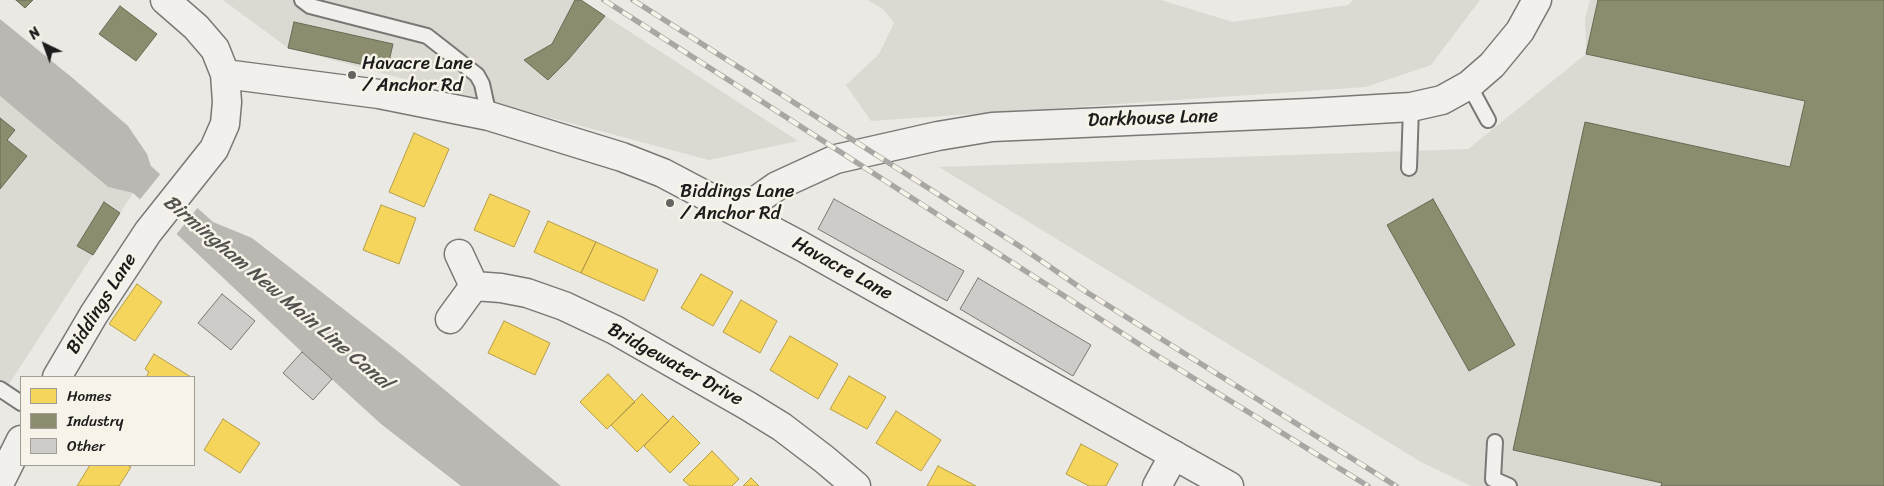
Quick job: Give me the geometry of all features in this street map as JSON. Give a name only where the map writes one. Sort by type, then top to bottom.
[{"type":"street","points":[[165,0],[196,27],[215,49],[225,74]]},
{"type":"street","name":"Darkhouse Lane","points":[[740,212],[777,186],[836,159],[938,136],[992,127],[1309,113],[1411,106],[1442,100],[1469,84],[1492,65],[1520,31],[1537,0]]},
{"type":"street","name":"Havacre Lane","points":[[225,74],[379,94],[489,116],[622,157],[663,172],[740,212],[1229,486]]},
{"type":"street","name":"Biddings Lane","points":[[58,376],[94,314],[148,232],[214,149],[225,124],[227,102],[225,74]]},
{"type":"street","points":[[450,319],[474,286],[460,254]]},
{"type":"street","name":"Bridgewater Drive","points":[[474,286],[501,288],[527,294],[564,306],[614,330],[782,427],[856,486]]},
{"type":"street","points":[[0,482],[20,442]]},
{"type":"street","points":[[1157,486],[1174,455]]},
{"type":"lane","points":[[302,0],[310,6],[427,36],[477,75],[482,84],[489,116]]},
{"type":"lane","points":[[1469,84],[1488,120]]},
{"type":"lane","points":[[1410,168],[1411,106]]},
{"type":"lane","points":[[0,389],[20,402]]},
{"type":"lane","points":[[1495,442],[1493,479],[1509,486]]},
{"type":"shaded area","points":[[223,0],[581,0],[798,141],[709,160],[288,48]]},
{"type":"shaded area","points":[[867,0],[1161,0],[1233,22],[1348,5],[1353,0],[1480,0],[1431,65],[1366,87],[871,121],[846,85],[879,54],[894,23],[883,9]]},
{"type":"shaded area","points":[[1590,0],[1884,0],[1884,486],[1471,486],[1421,462],[939,167],[1468,149],[1586,54],[1585,18]]},
{"type":"shaded area","points":[[0,96],[108,187],[133,193],[0,398]]},
{"type":"water","name":"Birmingham New Main Line Canal","points":[[0,19],[128,126],[147,154],[151,166],[213,222],[252,238],[400,353],[561,486],[461,486],[381,424],[133,193],[108,187],[0,96]]},
{"type":"pier","points":[[162,172],[199,206],[175,236],[138,202]]},
{"type":"building: Homes","points":[[414,133],[449,149],[424,207],[389,192]]},
{"type":"building: Homes","points":[[490,194],[530,211],[514,247],[474,230]]},
{"type":"building: Homes","points":[[381,205],[416,218],[399,264],[363,250]]},
{"type":"building: Homes","points":[[548,221],[596,242],[581,273],[534,252]]},
{"type":"building: Homes","points":[[596,242],[658,270],[644,301],[581,273]]},
{"type":"building: Homes","points":[[701,274],[733,292],[713,326],[681,308]]},
{"type":"building: Homes","points":[[137,284],[162,302],[135,341],[109,324]]},
{"type":"building: Homes","points":[[741,300],[777,321],[760,353],[723,332]]},
{"type":"building: Homes","points":[[504,321],[550,343],[535,375],[488,353]]},
{"type":"building: Homes","points":[[790,336],[838,364],[818,399],[770,370]]},
{"type":"building: Homes","points":[[154,354],[189,376],[147,376],[149,372],[145,369]]},
{"type":"building: Homes","points":[[608,374],[635,402],[607,429],[580,402]]},
{"type":"building: Homes","points":[[849,376],[886,397],[867,429],[830,409]]},
{"type":"building: Homes","points":[[642,394],[669,421],[637,452],[611,425]]},
{"type":"building: Homes","points":[[896,411],[941,440],[921,471],[876,443]]},
{"type":"building: Homes","points":[[673,416],[700,443],[670,473],[644,446]]},
{"type":"building: Homes","points":[[223,419],[260,443],[240,473],[204,450]]},
{"type":"building: Homes","points":[[1081,444],[1118,464],[1106,486],[1089,486],[1066,474]]},
{"type":"building: Homes","points":[[712,451],[739,479],[732,486],[690,486],[683,480]]},
{"type":"building: Homes","points":[[89,466],[131,467],[119,486],[77,486]]},
{"type":"building: Homes","points":[[938,466],[976,486],[927,486]]},
{"type":"building: Homes","points":[[751,478],[759,486],[743,486]]},
{"type":"building: Industry","points":[[16,0],[33,0],[25,8]]},
{"type":"building: Industry","points":[[575,0],[581,0],[605,16],[568,60],[548,80],[524,60],[552,44]]},
{"type":"building: Industry","points":[[1598,0],[1884,0],[1884,486],[1661,486],[1662,483],[1513,450],[1585,122],[1790,167],[1805,101],[1586,54]]},
{"type":"building: Industry","points":[[120,6],[157,34],[136,61],[99,34]]},
{"type":"building: Industry","points":[[294,22],[393,44],[387,70],[288,48]]},
{"type":"building: Industry","points":[[0,118],[15,130],[7,140],[27,156],[0,189]]},
{"type":"building: Industry","points":[[1433,199],[1515,345],[1469,371],[1387,225]]},
{"type":"building: Industry","points":[[104,202],[120,213],[93,255],[77,246]]},
{"type":"building: Other","points":[[834,199],[964,271],[947,301],[818,229]]},
{"type":"building: Other","points":[[978,278],[1091,345],[1073,376],[960,309]]},
{"type":"building: Other","points":[[222,294],[255,321],[231,350],[198,323]]},
{"type":"building: Other","points":[[302,352],[332,379],[313,400],[283,373]]},
{"type":"railway","points":[[604,0],[1156,355],[1368,486]]},
{"type":"railway","points":[[633,0],[1024,249],[1088,293],[1396,486]]},
{"type":"place","name":"Havacre Lane / Anchor Rd","points":[[352,75]]},
{"type":"place","name":"Biddings Lane / Anchor Rd","points":[[670,203]]}]
